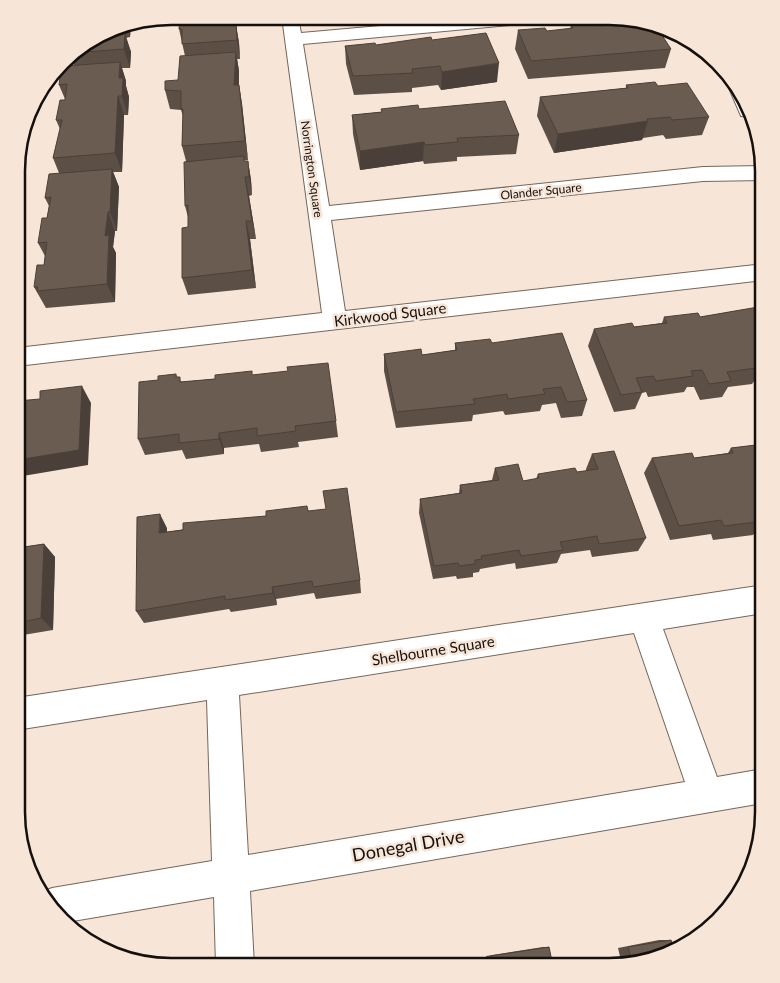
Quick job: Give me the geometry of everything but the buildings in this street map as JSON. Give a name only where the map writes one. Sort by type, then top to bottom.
[{"type":"street","name":"Norrington Square","points":[[291,25],[335,320]]},
{"type":"street","points":[[294,39],[452,25]]},
{"type":"street","name":"Olander Square","points":[[319,214],[703,174],[755,173]]},
{"type":"street","name":"Kirkwood Square","points":[[25,356],[755,273]]},
{"type":"street","name":"Shelbourne Square","points":[[25,713],[755,600]]},
{"type":"street","points":[[644,617],[706,794]]},
{"type":"street","points":[[222,682],[235,958]]},
{"type":"street","name":"Donegal Drive","points":[[59,905],[755,787]]}]
